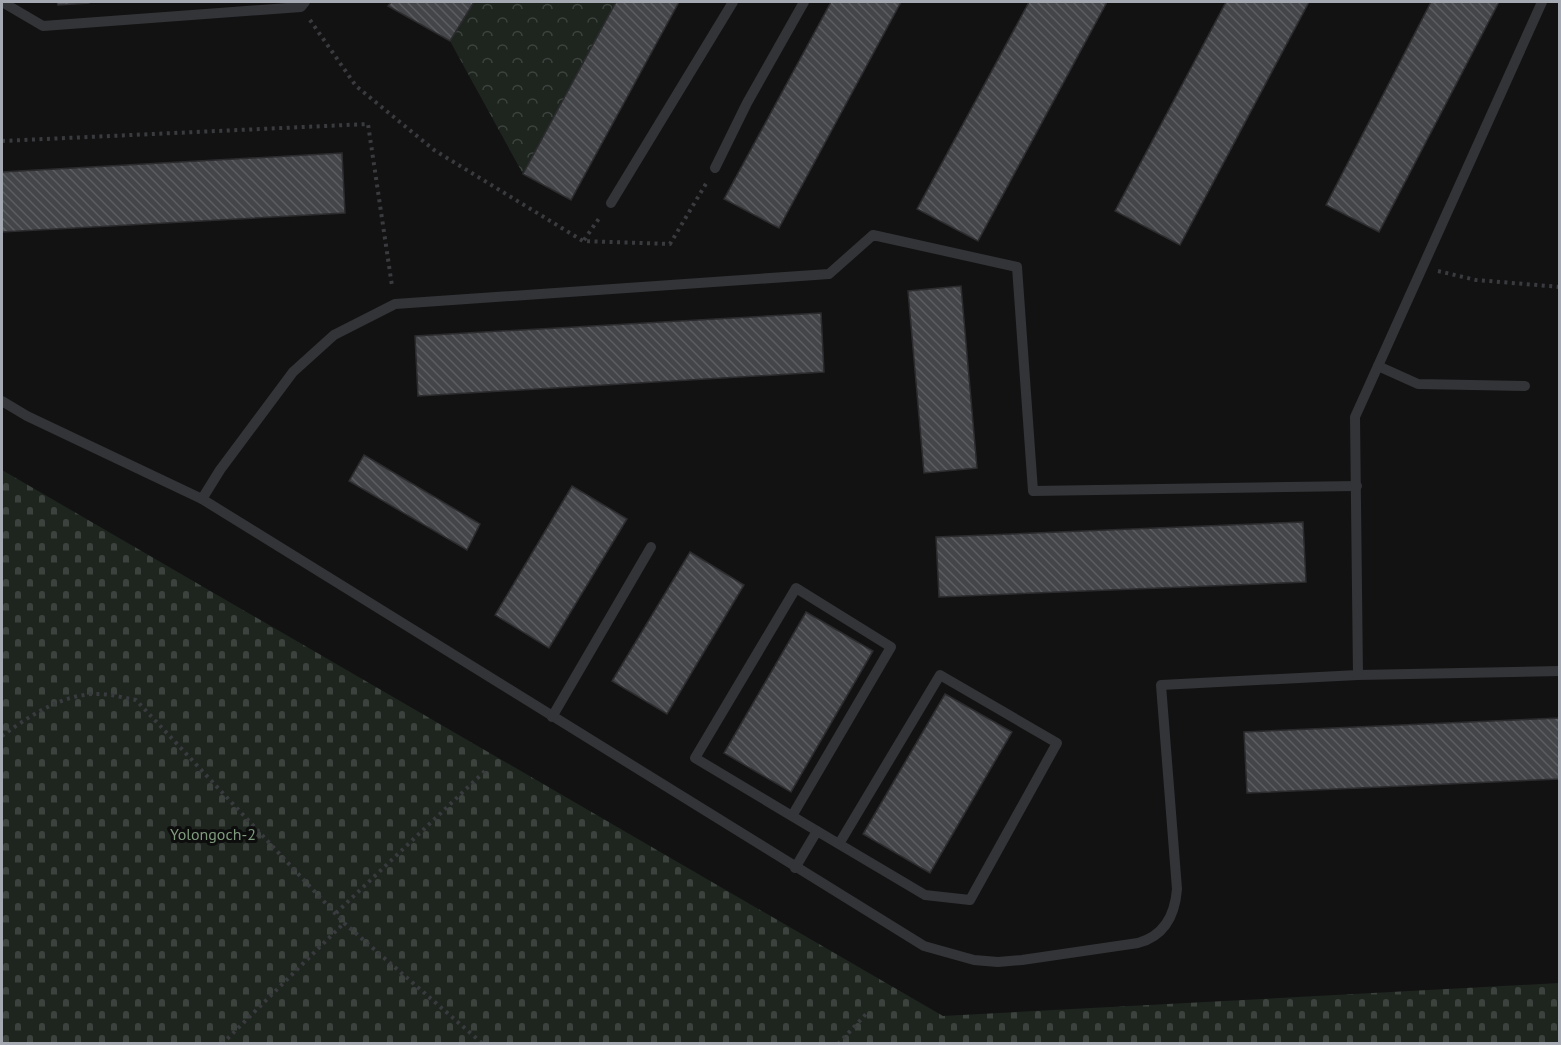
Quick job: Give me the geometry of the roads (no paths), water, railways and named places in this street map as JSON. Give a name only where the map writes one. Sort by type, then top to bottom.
[{"type":"lane","points":[[2,2],[43,26],[303,4]]},
{"type":"lane","points":[[611,203],[733,2]]},
{"type":"lane","points":[[715,168],[747,103],[804,2]]},
{"type":"lane","points":[[1358,675],[1355,417],[1542,2]]},
{"type":"lane","points":[[202,499],[220,470],[292,372],[334,335],[395,304],[829,274],[873,235],[1017,267],[1033,491],[1357,486]]},
{"type":"lane","points":[[1378,366],[1418,384],[1525,386]]},
{"type":"lane","points":[[2,400],[27,416],[202,499],[924,946],[949,955],[974,960],[1022,960],[1148,940],[1169,920],[1177,889],[1161,685],[1358,675],[1560,671]]},
{"type":"lane","points":[[552,717],[651,547]]},
{"type":"lane","points":[[792,816],[891,647],[796,588],[695,758],[817,831],[925,895],[970,900],[1057,743],[939,675],[839,844]]},
{"type":"lane","points":[[795,868],[817,831]]},
{"type":"park label","name":"Yolongoch-2","points":[[213,834]]}]
